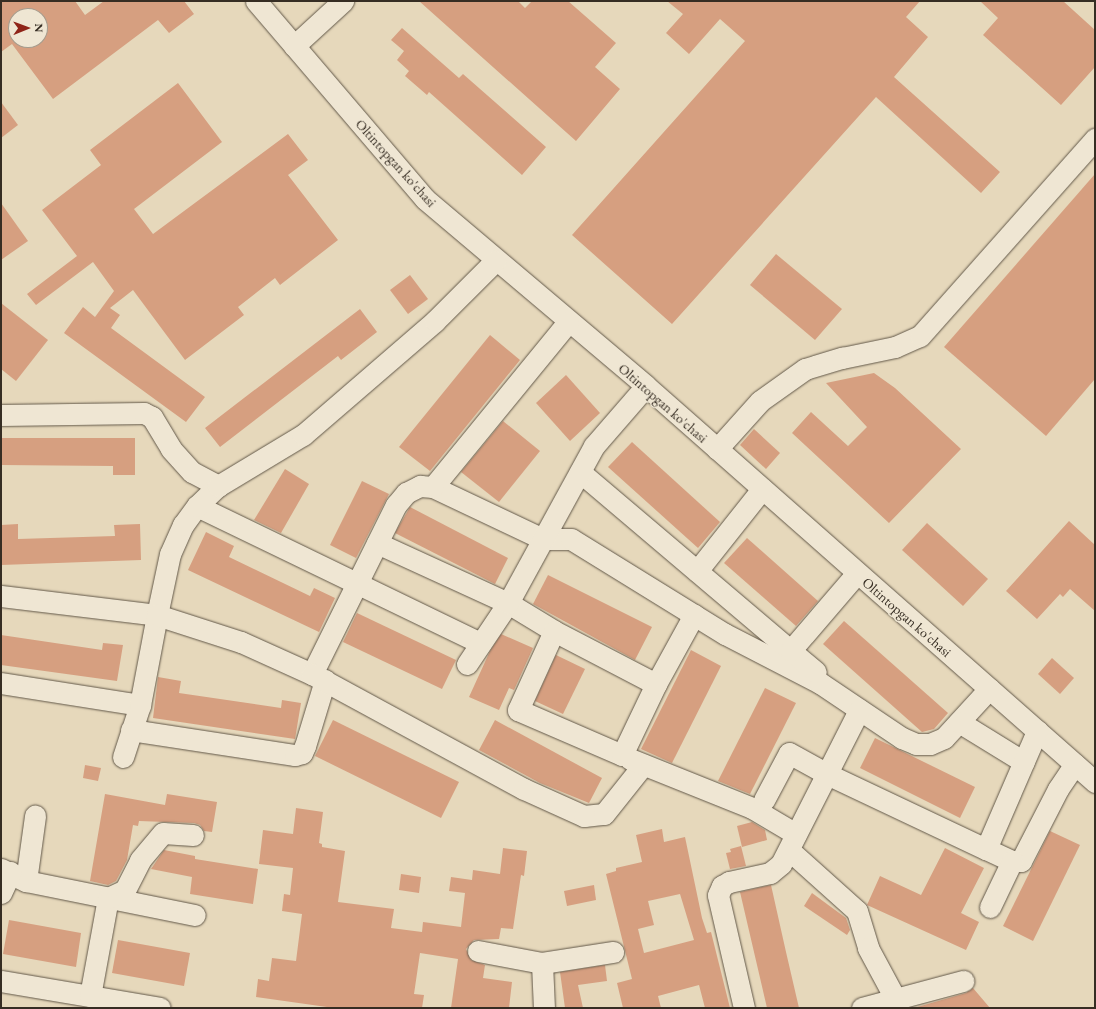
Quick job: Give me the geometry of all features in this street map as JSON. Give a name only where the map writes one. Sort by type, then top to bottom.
[{"type":"street","name":"Oltintopgan ko'chasi","points":[[256,1],[425,199],[495,261],[646,386],[762,490],[1095,782]]},
{"type":"street","points":[[294,46],[343,1]]},
{"type":"street","points":[[717,450],[760,402],[805,369],[842,358],[895,347],[920,336],[1095,139]]},
{"type":"street","points":[[123,757],[140,705],[170,554],[183,525],[197,506],[218,486],[303,435],[435,321],[495,261]]},
{"type":"street","points":[[433,487],[568,322]]},
{"type":"street","points":[[467,664],[508,604],[594,446],[646,386]]},
{"type":"street","points":[[1,415],[144,413],[152,417],[171,449],[192,472],[218,486]]},
{"type":"street","points":[[580,472],[821,676],[820,683]]},
{"type":"street","points":[[131,730],[295,756],[302,752],[305,746],[318,677],[356,585],[396,505],[406,493],[420,486],[433,487],[543,539],[571,539],[694,615],[820,683],[859,710],[916,744],[930,744],[944,738],[989,689]]},
{"type":"street","points":[[698,571],[762,490]]},
{"type":"street","points":[[197,506],[356,585],[481,643]]},
{"type":"street","points":[[377,543],[508,604],[554,631],[656,684]]},
{"type":"street","points":[[791,650],[857,573]]},
{"type":"street","points":[[1,596],[157,616],[241,642],[318,677],[524,789],[584,816],[604,814],[643,765]]},
{"type":"street","points":[[622,755],[656,684],[694,615]]},
{"type":"street","points":[[554,631],[518,710],[643,765],[752,808],[792,842],[857,911],[868,948],[896,1000]]},
{"type":"street","points":[[1,683],[140,705]]},
{"type":"street","points":[[744,1008],[718,895],[722,886],[729,882],[770,873],[781,864],[859,710]]},
{"type":"street","points":[[959,722],[1024,762]]},
{"type":"street","points":[[986,848],[1037,731]]},
{"type":"street","points":[[764,800],[789,753],[826,774],[1012,861],[1021,861],[1058,789],[1075,764]]},
{"type":"street","points":[[1,894],[13,874],[34,816]]},
{"type":"street","points":[[108,898],[125,890],[140,860],[163,833],[193,835]]},
{"type":"street","points":[[990,907],[1012,861]]},
{"type":"street","points":[[13,874],[108,898],[194,915]]},
{"type":"street","points":[[90,996],[108,898]]},
{"type":"street","points":[[478,951],[542,963],[613,952]]},
{"type":"street","points":[[542,963],[544,1008]]},
{"type":"street","points":[[1,981],[160,1008]]},
{"type":"street","points":[[862,1008],[963,981]]},
{"type":"building","points":[[1,1],[75,1],[85,15],[104,1],[184,1],[194,14],[169,33],[158,20],[53,99],[15,48],[48,48],[48,8],[8,8],[8,47],[1,52]]},
{"type":"building","points":[[419,1],[518,1],[525,8],[532,1],[568,1],[616,43],[595,67],[620,89],[576,141]]},
{"type":"building","points":[[667,1],[920,1],[906,17],[928,37],[894,77],[1000,172],[981,193],[876,97],[672,324],[572,235],[745,41],[720,19],[689,54],[666,33],[683,14]]},
{"type":"building","points":[[980,1],[1063,1],[1095,30],[1095,67],[1061,105],[983,35],[998,18]]},
{"type":"building","points":[[402,28],[459,78],[463,74],[546,147],[522,175],[429,92],[427,95],[405,76],[409,71],[397,60],[404,51],[391,40]]},
{"type":"building","points":[[178,83],[222,142],[134,209],[153,234],[288,134],[308,160],[288,175],[338,240],[280,285],[275,278],[238,307],[244,315],[185,360],[133,290],[110,308],[120,315],[111,328],[205,397],[186,422],[64,333],[83,307],[95,317],[114,291],[93,262],[36,305],[27,294],[77,256],[42,210],[101,165],[90,150]]},
{"type":"building","points":[[1,102],[18,125],[1,138]]},
{"type":"building","points":[[1095,174],[1095,379],[1046,436],[944,347]]},
{"type":"building","points":[[1,203],[28,241],[1,260]]},
{"type":"building","points":[[776,254],[842,309],[815,340],[750,285]]},
{"type":"building","points":[[410,275],[428,299],[408,314],[390,290]]},
{"type":"building","points":[[1,303],[48,340],[16,381],[1,369]]},
{"type":"building","points":[[360,309],[377,332],[341,360],[338,356],[220,447],[205,428]]},
{"type":"building","points":[[490,335],[520,360],[430,471],[399,447]]},
{"type":"building","points":[[874,373],[895,388],[961,449],[889,523],[792,433],[811,412],[848,446],[867,427],[826,383]]},
{"type":"building","points":[[566,375],[600,413],[570,441],[536,403]]},
{"type":"building","points":[[503,421],[540,451],[499,502],[461,472]]},
{"type":"building","points":[[754,429],[780,453],[766,469],[740,445]]},
{"type":"building","points":[[1,438],[135,438],[135,475],[113,475],[113,466],[1,465]]},
{"type":"building","points":[[632,442],[720,522],[698,548],[608,467]]},
{"type":"building","points":[[285,469],[309,484],[281,533],[254,520]]},
{"type":"building","points":[[362,481],[389,494],[356,558],[330,545]]},
{"type":"building","points":[[410,507],[508,558],[495,584],[395,533]]},
{"type":"building","points":[[1069,521],[1095,545],[1095,611],[1070,589],[1063,597],[1060,594],[1037,619],[1006,591]]},
{"type":"building","points":[[927,523],[988,579],[963,606],[902,550]]},
{"type":"building","points":[[18,524],[18,539],[115,536],[114,525],[140,524],[141,560],[1,565],[1,525]]},
{"type":"building","points":[[206,532],[234,546],[229,557],[310,596],[314,588],[335,598],[319,632],[188,570]]},
{"type":"building","points":[[747,538],[818,601],[796,626],[724,563]]},
{"type":"building","points":[[548,575],[652,627],[635,660],[533,604]]},
{"type":"building","points":[[357,613],[456,660],[442,689],[343,642]]},
{"type":"building","points":[[844,621],[948,713],[934,729],[922,732],[823,644]]},
{"type":"building","points":[[501,634],[533,648],[514,690],[509,688],[499,710],[469,697],[490,651]]},
{"type":"building","points":[[1,635],[102,650],[103,643],[123,645],[117,681],[1,665]]},
{"type":"building","points":[[691,650],[721,666],[672,763],[641,749]]},
{"type":"building","points":[[556,655],[585,669],[563,714],[535,701]]},
{"type":"building","points":[[1052,658],[1074,678],[1060,694],[1038,674]]},
{"type":"building","points":[[158,677],[181,681],[179,693],[281,708],[282,700],[301,703],[295,739],[153,718]]},
{"type":"building","points":[[765,688],[796,703],[750,794],[718,781]]},
{"type":"building","points":[[333,720],[459,782],[441,818],[315,756]]},
{"type":"building","points":[[495,720],[602,778],[589,803],[540,783],[479,750]]},
{"type":"building","points":[[875,738],[975,787],[960,818],[860,768]]},
{"type":"building","points":[[85,765],[101,768],[98,781],[83,778]]},
{"type":"building","points":[[105,794],[165,805],[167,794],[217,802],[212,832],[204,831],[200,825],[194,823],[139,821],[138,826],[133,825],[127,860],[116,881],[108,885],[90,881]]},
{"type":"building","points":[[296,808],[323,812],[319,843],[322,844],[322,847],[345,851],[338,902],[394,909],[391,928],[422,932],[423,922],[461,927],[465,893],[449,891],[451,877],[472,880],[473,870],[500,874],[503,848],[527,851],[524,876],[521,875],[513,929],[501,928],[499,939],[474,940],[466,949],[471,960],[485,965],[483,978],[512,982],[509,1008],[451,1008],[458,959],[420,953],[414,994],[424,995],[422,1008],[334,1008],[256,997],[258,979],[269,981],[272,958],[296,961],[302,914],[282,911],[284,894],[290,895],[293,868],[259,864],[263,830],[293,834]]},
{"type":"building","points":[[752,822],[765,830],[767,840],[742,847],[737,826]]},
{"type":"building","points":[[662,829],[664,842],[685,837],[702,918],[707,933],[711,932],[730,1008],[705,1008],[699,985],[658,996],[661,1008],[623,1008],[617,983],[632,979],[606,874],[616,871],[616,868],[642,862],[636,835]],"holes":[[[680,894],[694,940],[644,953],[638,929],[654,925],[648,901]]]},
{"type":"building","points":[[1050,831],[1080,845],[1033,941],[1003,926]]},
{"type":"building","points":[[741,846],[746,866],[730,869],[726,853],[731,852],[730,849]]},
{"type":"building","points":[[945,848],[984,868],[961,913],[979,922],[966,950],[867,905],[880,876],[921,895]]},
{"type":"building","points":[[164,850],[195,856],[195,859],[258,869],[253,904],[190,894],[192,877],[151,869]]},
{"type":"building","points":[[401,874],[421,877],[419,893],[399,890]]},
{"type":"building","points":[[594,885],[596,900],[567,906],[564,891]]},
{"type":"building","points":[[771,885],[799,1008],[767,1008],[740,892]]},
{"type":"building","points":[[812,893],[846,918],[850,930],[847,935],[804,906]]},
{"type":"building","points":[[9,920],[81,933],[76,967],[3,954]]},
{"type":"building","points":[[118,940],[190,953],[184,986],[112,973]]},
{"type":"building","points":[[605,965],[607,981],[578,985],[583,1008],[565,1008],[560,972]]},
{"type":"building","points":[[973,988],[990,1008],[914,1008],[966,993]]}]
